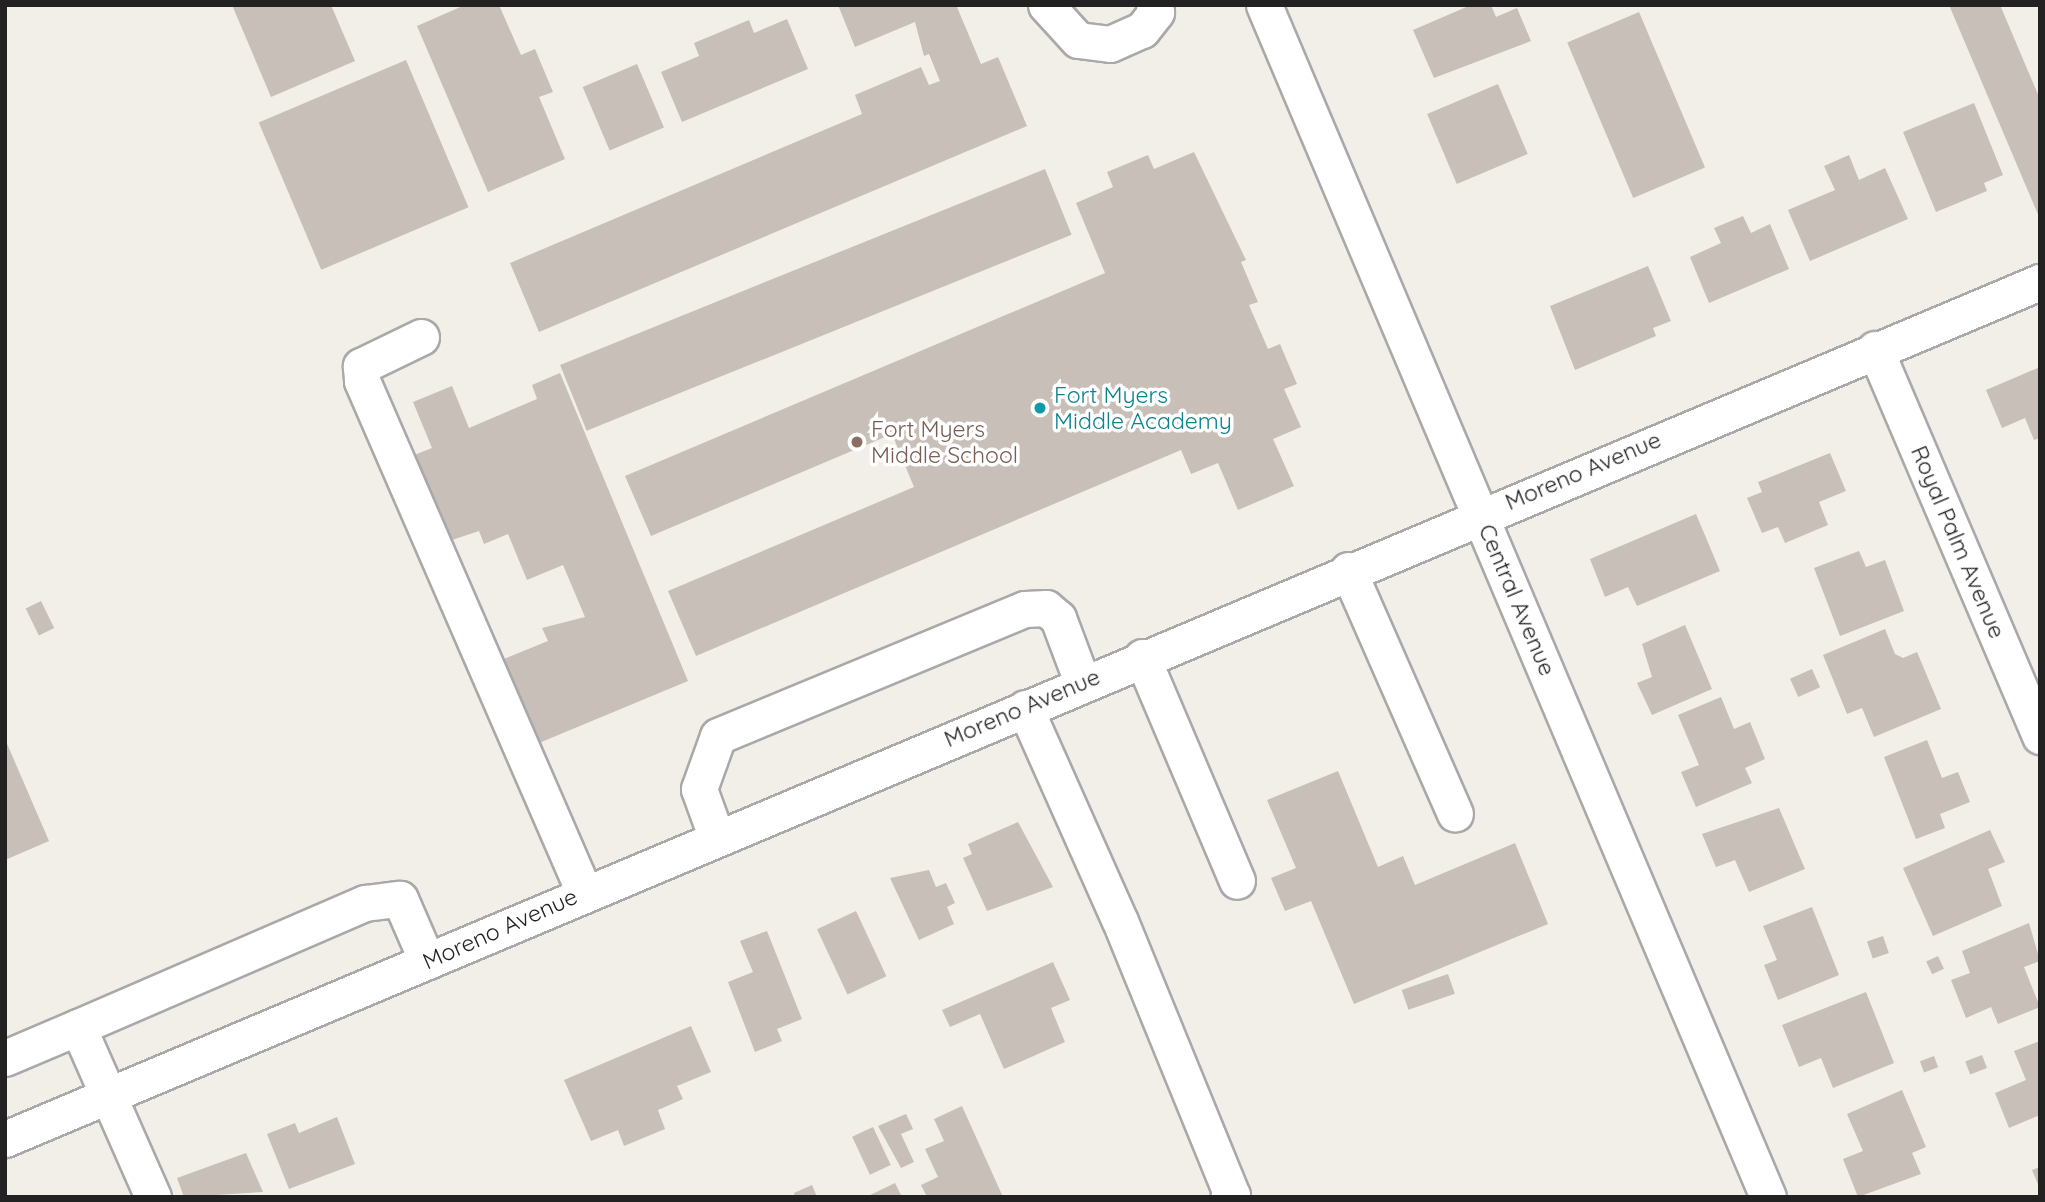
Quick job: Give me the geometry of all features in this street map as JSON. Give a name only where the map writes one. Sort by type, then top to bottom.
[{"type":"street","points":[[1046,5],[1078,40],[1110,44],[1142,30],[1154,5]]},
{"type":"street","name":"Central Avenue","points":[[1267,6],[1768,1197]]},
{"type":"street","name":"Moreno Avenue","points":[[5,1139],[1481,513],[2040,282]]},
{"type":"street","points":[[422,337],[361,366],[362,381],[584,892]]},
{"type":"street","name":"Royal Palm Avenue","points":[[1875,349],[2040,736]]},
{"type":"street","points":[[1348,570],[1455,814]]},
{"type":"street","points":[[716,836],[699,789],[707,753],[718,736],[1025,609],[1046,608],[1058,618],[1082,682]]},
{"type":"street","points":[[1142,657],[1237,881]]},
{"type":"street","points":[[1025,708],[1120,921],[1233,1195],[1228,1197]]},
{"type":"street","points":[[5,1058],[365,903],[400,899],[427,961]]},
{"type":"street","points":[[78,1027],[111,1093],[153,1197]]},
{"type":"building","points":[[232,5],[331,5],[355,61],[271,97]]},
{"type":"building","points":[[465,5],[499,5],[521,55],[535,49],[553,92],[539,97],[565,159],[488,192],[417,26]]},
{"type":"building","points":[[838,5],[962,5],[957,7],[981,64],[998,57],[1027,126],[539,332],[510,263],[862,114],[855,95],[921,67],[929,85],[940,81],[929,54],[924,56],[915,22],[855,47]]},
{"type":"building","points":[[1471,5],[1491,5],[1496,17],[1517,8],[1531,41],[1434,78],[1413,30]]},
{"type":"building","points":[[1949,5],[2000,5],[2040,99],[2040,219]]},
{"type":"building","points":[[1639,12],[1705,168],[1633,198],[1567,42]]},
{"type":"building","points":[[787,19],[808,69],[682,122],[661,72],[699,56],[694,43],[749,20],[754,33]]},
{"type":"building","points":[[406,60],[469,207],[321,270],[259,123]]},
{"type":"building","points":[[637,64],[664,128],[610,151],[583,87]]},
{"type":"building","points":[[1498,84],[1528,154],[1457,184],[1427,114]]},
{"type":"building","points":[[1974,103],[2003,175],[1984,183],[1987,191],[1936,212],[1903,132]]},
{"type":"building","name":"Fort Myers Middle Academy","points":[[1194,152],[1246,260],[1241,262],[1258,302],[1249,305],[1268,349],[1280,344],[1297,384],[1284,389],[1301,427],[1273,439],[1294,486],[1238,510],[1218,463],[1191,474],[1181,450],[696,656],[668,591],[914,487],[892,434],[651,536],[625,476],[1105,273],[1076,203],[1113,187],[1107,172],[1148,155],[1154,169]]},
{"type":"building","points":[[1849,155],[1859,180],[1885,168],[1908,219],[1810,261],[1788,210],[1835,190],[1824,166]]},
{"type":"building","points":[[1045,169],[1072,235],[587,431],[560,365]]},
{"type":"building","points":[[1743,216],[1751,233],[1770,224],[1789,269],[1709,303],[1690,257],[1721,243],[1714,228]]},
{"type":"building","points":[[1648,266],[1671,321],[1653,328],[1656,336],[1575,370],[1550,306]]},
{"type":"building","points":[[2040,367],[2040,438],[2034,440],[2025,418],[2002,428],[1986,390]]},
{"type":"building","points":[[560,373],[688,681],[539,743],[504,659],[548,641],[542,628],[585,617],[563,565],[527,580],[508,534],[484,544],[479,531],[440,544],[404,459],[432,448],[413,402],[452,386],[469,428],[537,399],[532,385]]},
{"type":"building","points":[[1830,453],[1846,491],[1819,502],[1828,525],[1785,543],[1778,527],[1762,533],[1747,498],[1762,492],[1758,482]]},
{"type":"building","points":[[1696,514],[1720,571],[1637,606],[1628,587],[1605,597],[1590,559]]},
{"type":"building","points":[[1859,551],[1866,567],[1885,560],[1904,611],[1840,636],[1814,568]]},
{"type":"building","points":[[41,601],[54,628],[39,635],[26,608]]},
{"type":"building","points":[[1685,625],[1712,689],[1652,715],[1637,683],[1652,677],[1642,644]]},
{"type":"building","points":[[1885,629],[1895,654],[1903,658],[1917,652],[1941,709],[1874,737],[1862,708],[1847,714],[1823,655]]},
{"type":"building","points":[[1812,669],[1820,687],[1798,697],[1790,679]]},
{"type":"building","points":[[1721,697],[1734,729],[1750,722],[1765,759],[1745,768],[1752,783],[1696,807],[1681,772],[1699,765],[1678,715]]},
{"type":"building","points":[[5,739],[49,841],[5,860]]},
{"type":"building","points":[[1927,740],[1942,778],[1958,772],[1970,802],[1940,814],[1945,828],[1916,839],[1884,757]]},
{"type":"building","points":[[1338,771],[1378,867],[1403,856],[1415,885],[1515,843],[1548,924],[1354,1004],[1311,901],[1285,911],[1271,878],[1296,868],[1267,800]]},
{"type":"building","points":[[1779,808],[1805,869],[1749,892],[1735,860],[1716,867],[1702,834]]},
{"type":"building","points":[[1018,822],[1053,887],[987,911],[963,858],[972,854],[968,844]]},
{"type":"building","points":[[1990,830],[2005,862],[1988,869],[2002,906],[1933,936],[1903,868]]},
{"type":"building","points":[[929,870],[936,887],[946,883],[955,903],[947,907],[954,924],[919,940],[890,878]]},
{"type":"building","points":[[1812,907],[1839,975],[1778,1000],[1764,965],[1777,960],[1763,926]]},
{"type":"building","points":[[856,911],[886,976],[847,994],[817,929]]},
{"type":"building","points":[[2029,923],[2040,961],[2024,967],[2040,1007],[1998,1024],[1991,1007],[1966,1018],[1951,980],[1970,973],[1962,951]]},
{"type":"building","points":[[767,931],[802,1019],[777,1029],[782,1041],[755,1052],[728,982],[753,972],[740,941]]},
{"type":"building","points":[[1883,936],[1889,953],[1873,959],[1867,942]]},
{"type":"building","points":[[1938,956],[1944,969],[1932,974],[1926,961]]},
{"type":"building","points":[[1053,962],[1070,1000],[1051,1008],[1065,1042],[1004,1069],[980,1014],[950,1027],[942,1010]]},
{"type":"building","points":[[1448,974],[1455,994],[1409,1010],[1402,990]]},
{"type":"building","points":[[1866,992],[1894,1063],[1833,1088],[1821,1058],[1799,1067],[1782,1025]]},
{"type":"building","points":[[691,1026],[711,1072],[677,1086],[683,1099],[658,1110],[665,1129],[624,1146],[618,1130],[591,1141],[564,1080]]},
{"type":"building","points":[[2040,1041],[2040,1115],[2009,1128],[1995,1093],[2026,1080],[2014,1051]]},
{"type":"building","points":[[1982,1055],[1987,1068],[1970,1075],[1965,1061]]},
{"type":"building","points":[[1934,1056],[1938,1067],[1924,1072],[1920,1061]]},
{"type":"building","points":[[1902,1090],[1926,1147],[1912,1153],[1921,1174],[1858,1197],[1843,1159],[1863,1151],[1847,1114]]},
{"type":"building","points":[[962,1106],[1003,1197],[927,1197],[921,1185],[938,1177],[925,1149],[944,1141],[934,1119]]},
{"type":"building","points":[[906,1114],[913,1129],[901,1134],[914,1162],[901,1168],[878,1126]]},
{"type":"building","points":[[337,1117],[355,1164],[289,1189],[267,1134],[295,1123],[299,1133]]},
{"type":"building","points":[[873,1127],[891,1165],[870,1175],[852,1137]]},
{"type":"building","points":[[246,1153],[263,1192],[184,1197],[177,1178]]},
{"type":"building","points":[[2040,1167],[2040,1189],[2032,1170]]},
{"type":"building","points":[[895,1183],[902,1197],[866,1197]]},
{"type":"building","points":[[812,1185],[817,1197],[795,1197],[794,1193]]},
{"type":"place","name":"Fort Myers Middle Academy","points":[[1040,408]]},
{"type":"place","name":"Fort Myers Middle School","points":[[857,442]]}]
